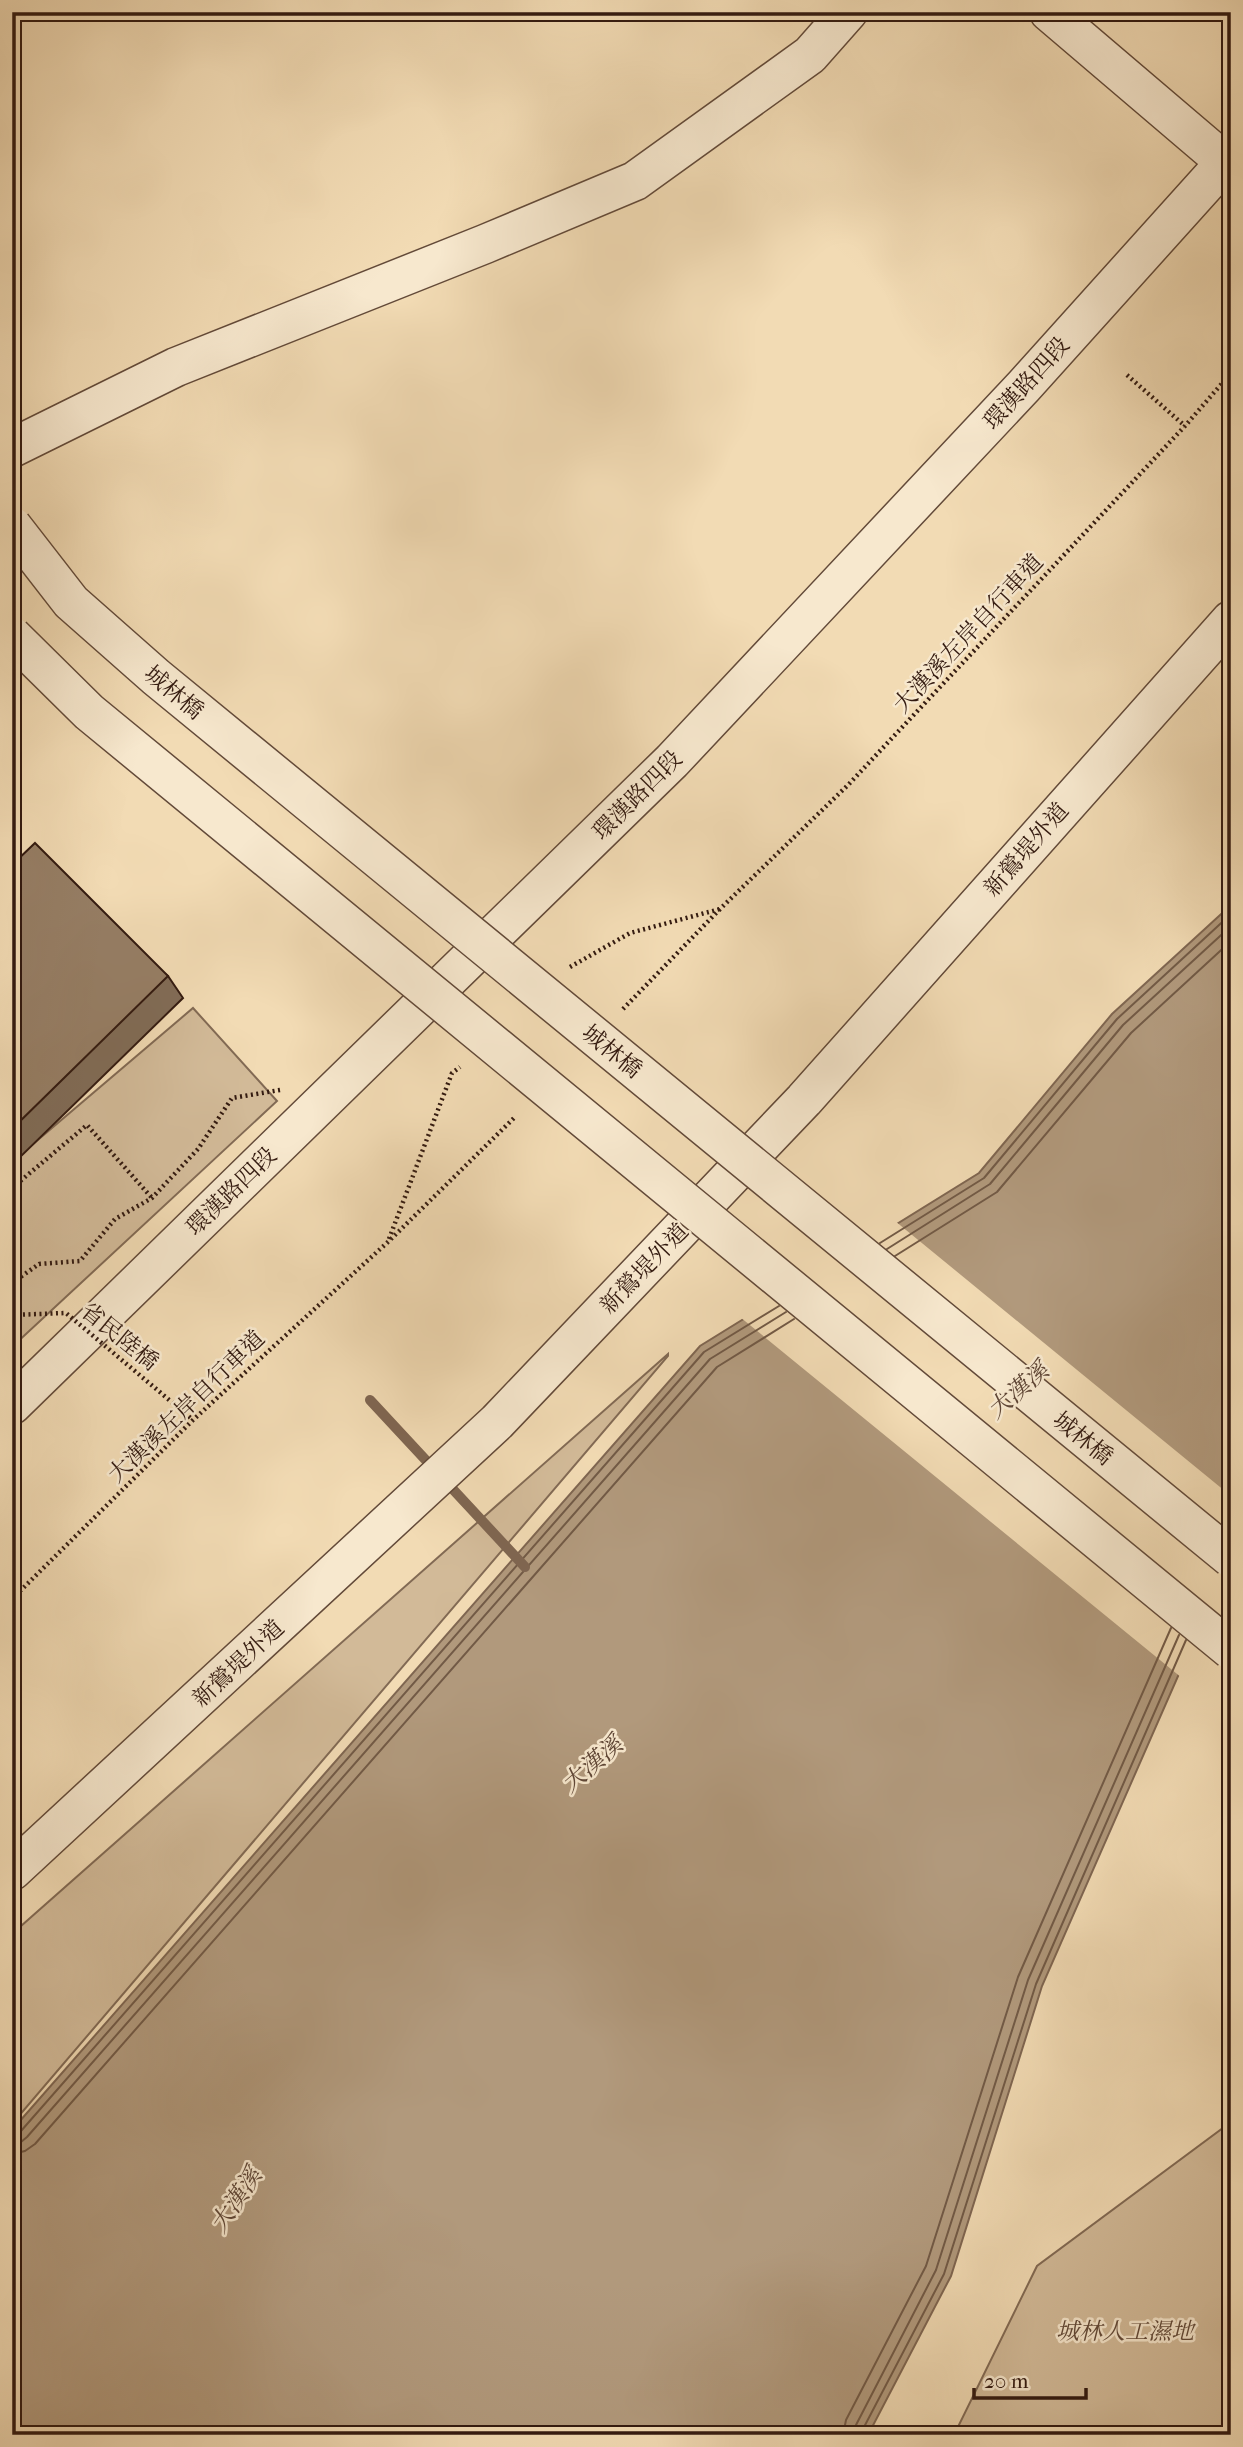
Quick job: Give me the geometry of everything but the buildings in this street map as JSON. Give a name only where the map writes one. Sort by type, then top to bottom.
[{"type":"street","points":[[12,449],[176,367],[485,244],[635,180],[810,55],[849,12]]},
{"type":"street","points":[[1049,12],[1228,159]]},
{"type":"street","name":"環漢路四段","points":[[12,1405],[672,761],[1024,387],[1228,159]]},
{"type":"street","name":"城林橋","points":[[12,526],[71,602],[156,677],[1231,1558]]},
{"type":"street","name":"新鶯堤外道","points":[[12,1871],[496,1422],[804,1100],[1231,620]]},
{"type":"street","points":[[12,636],[89,712],[1231,1650]]},
{"type":"path","name":"大漢溪左岸自行車道","points":[[623,1009],[721,908],[848,785],[1185,426],[1231,373]]},
{"type":"path","points":[[1126,375],[1185,426]]},
{"type":"path","points":[[12,1283],[39,1264],[80,1261],[115,1219],[152,1198],[198,1149],[232,1098],[286,1089],[321,1102]]},
{"type":"path","name":"大漢溪左岸自行車道","points":[[12,1599],[193,1420],[388,1241],[514,1118]]},
{"type":"path","points":[[12,1188],[87,1125],[152,1198]]},
{"type":"path","name":"省民陸橋","points":[[12,1315],[66,1314],[193,1420]]},
{"type":"green space","points":[[193,1008],[277,1101],[12,1347],[12,1162]]},
{"type":"green space","points":[[668,1356],[12,2124],[12,1934]]},
{"type":"green space","name":"城林人工濕地","points":[[1231,2122],[1231,2435],[954,2435],[1037,2266]]},
{"type":"water","name":"大漢溪","points":[[1231,905],[1231,1585],[1211,1601],[1042,1986],[951,2276],[868,2435],[12,2435],[12,2130],[700,1346],[979,1173],[1112,1014]]},
{"type":"pier","points":[[895,1221],[1231,1496],[1231,1589],[1214,1603],[1182,1678],[740,1317]]},
{"type":"waterway","points":[[370,1400],[525,1567]]}]
